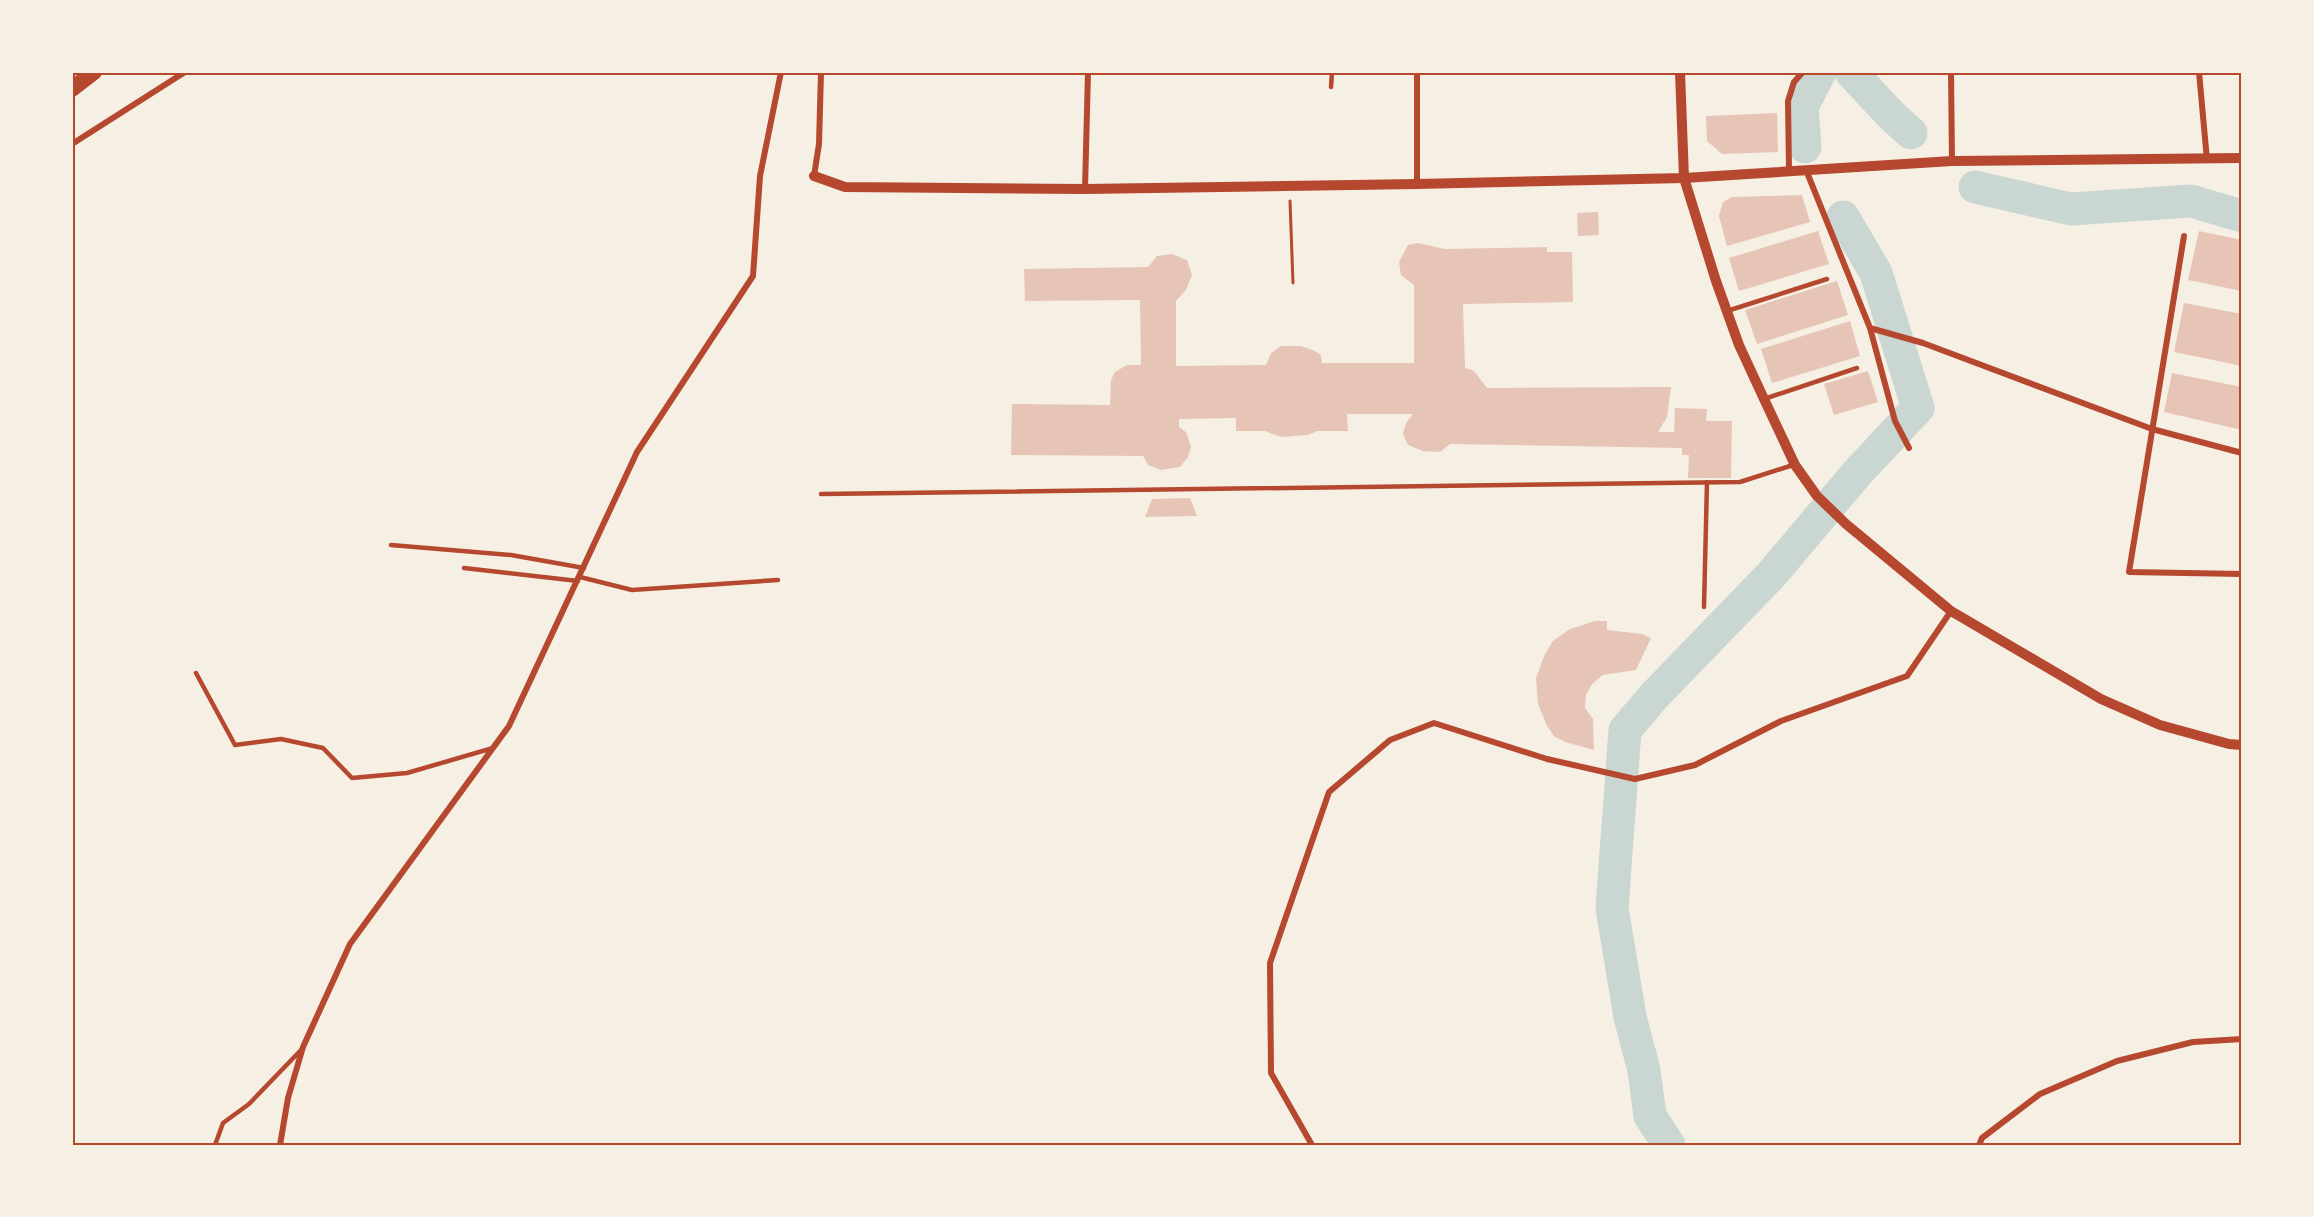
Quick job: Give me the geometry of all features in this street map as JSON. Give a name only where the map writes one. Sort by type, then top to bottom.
[{"type":"highway","points":[[72,89],[94,72]]},
{"type":"street","points":[[72,144],[185,72]]},
{"type":"street","points":[[280,1145],[288,1098],[303,1047],[350,944],[509,726],[637,452],[753,276],[760,176],[782,72]]},
{"type":"street","points":[[821,72],[819,144],[814,176],[845,187],[1085,189],[1684,178],[1952,161],[2242,158]]},
{"type":"street","points":[[1085,189],[1088,72]]},
{"type":"street","points":[[1417,72],[1417,183]]},
{"type":"street","points":[[1680,72],[1684,178],[1739,345],[1795,465],[1817,496],[1846,524],[1951,611],[2101,699],[2160,725],[2229,744],[2242,745]]},
{"type":"street","points":[[1789,170],[1788,101],[1794,82],[1803,72]]},
{"type":"street","points":[[1951,72],[1952,161]]},
{"type":"street","points":[[2199,72],[2207,160]]},
{"type":"street","points":[[1806,169],[1870,328],[1895,421],[1910,448]]},
{"type":"street","points":[[2184,236],[2129,572],[2242,574]]},
{"type":"street","points":[[1870,328],[1923,343],[2152,429],[2242,453]]},
{"type":"street","points":[[1312,1145],[1271,1073],[1270,963],[1329,792],[1390,740],[1434,723],[1554,761],[1635,779],[1695,765],[1781,721],[1907,676],[1951,611]]},
{"type":"street","points":[[1979,1145],[1982,1138],[2040,1094],[2116,1061],[2193,1042],[2242,1039]]},
{"type":"lane","points":[[1331,87],[1332,72]]},
{"type":"lane","points":[[1727,311],[1827,279]]},
{"type":"lane","points":[[1764,399],[1857,368]]},
{"type":"lane","points":[[821,494],[1740,482],[1795,465]]},
{"type":"lane","points":[[1704,607],[1707,482]]},
{"type":"lane","points":[[391,545],[511,555],[584,568]]},
{"type":"lane","points":[[464,568],[579,579],[632,590],[778,580]]},
{"type":"lane","points":[[196,673],[235,745],[281,739],[323,748],[352,778],[407,773],[493,748]]},
{"type":"lane","points":[[215,1145],[223,1123],[249,1104],[303,1047]]},
{"type":"path","points":[[1291,214],[1293,283]]},
{"type":"building","points":[[1777,113],[1778,152],[1722,154],[1707,141],[1706,116]]},
{"type":"building","points":[[1802,195],[1810,222],[1727,246],[1719,216],[1723,202],[1732,197]]},
{"type":"building","points":[[1598,212],[1599,235],[1578,236],[1577,213]]},
{"type":"building","points":[[1818,231],[1829,264],[1739,291],[1729,258]]},
{"type":"building","points":[[2199,231],[2242,240],[2242,291],[2188,280]]},
{"type":"building","points":[[1418,243],[1445,249],[1547,247],[1547,252],[1572,252],[1573,302],[1463,304],[1465,368],[1474,371],[1487,388],[1671,387],[1667,417],[1658,432],[1674,432],[1675,408],[1707,409],[1706,421],[1732,421],[1731,478],[1688,478],[1689,455],[1682,455],[1682,448],[1450,444],[1440,452],[1423,451],[1408,445],[1403,434],[1406,423],[1413,414],[1347,414],[1348,431],[1317,431],[1308,435],[1281,437],[1265,431],[1236,431],[1236,418],[1179,419],[1179,427],[1186,432],[1191,447],[1188,457],[1180,467],[1161,470],[1148,465],[1143,456],[1011,455],[1012,404],[1110,405],[1111,380],[1115,372],[1127,365],[1141,365],[1140,300],[1025,301],[1024,269],[1148,267],[1157,256],[1172,254],[1187,260],[1192,275],[1186,290],[1176,301],[1176,366],[1266,365],[1271,353],[1281,346],[1301,346],[1315,351],[1321,355],[1322,363],[1414,363],[1414,285],[1401,275],[1399,262],[1408,245]]},
{"type":"building","points":[[1837,281],[1848,315],[1757,344],[1745,310]]},
{"type":"building","points":[[2184,303],[2242,314],[2242,366],[2174,352]]},
{"type":"building","points":[[1850,321],[1860,356],[1772,383],[1761,349]]},
{"type":"building","points":[[1868,371],[1878,402],[1834,415],[1824,384]]},
{"type":"building","points":[[2172,373],[2242,387],[2242,430],[2164,412]]},
{"type":"building","points":[[1190,498],[1197,516],[1145,517],[1152,499]]},
{"type":"building","points":[[1595,621],[1607,621],[1607,630],[1642,634],[1651,638],[1636,670],[1603,675],[1592,684],[1586,695],[1585,708],[1593,719],[1594,750],[1565,742],[1554,736],[1538,704],[1536,678],[1545,654],[1553,641],[1570,629]]},
{"type":"waterway","points":[[1805,147],[1802,107],[1820,72]]},
{"type":"waterway","points":[[1851,72],[1911,133]]},
{"type":"waterway","points":[[1975,187],[2071,209],[2191,201],[2242,216]]},
{"type":"waterway","points":[[1669,1145],[1650,1116],[1644,1070],[1630,1017],[1612,908],[1625,730],[1654,696],[1771,575],[1858,472],[1918,408],[1876,273],[1843,217]]}]
